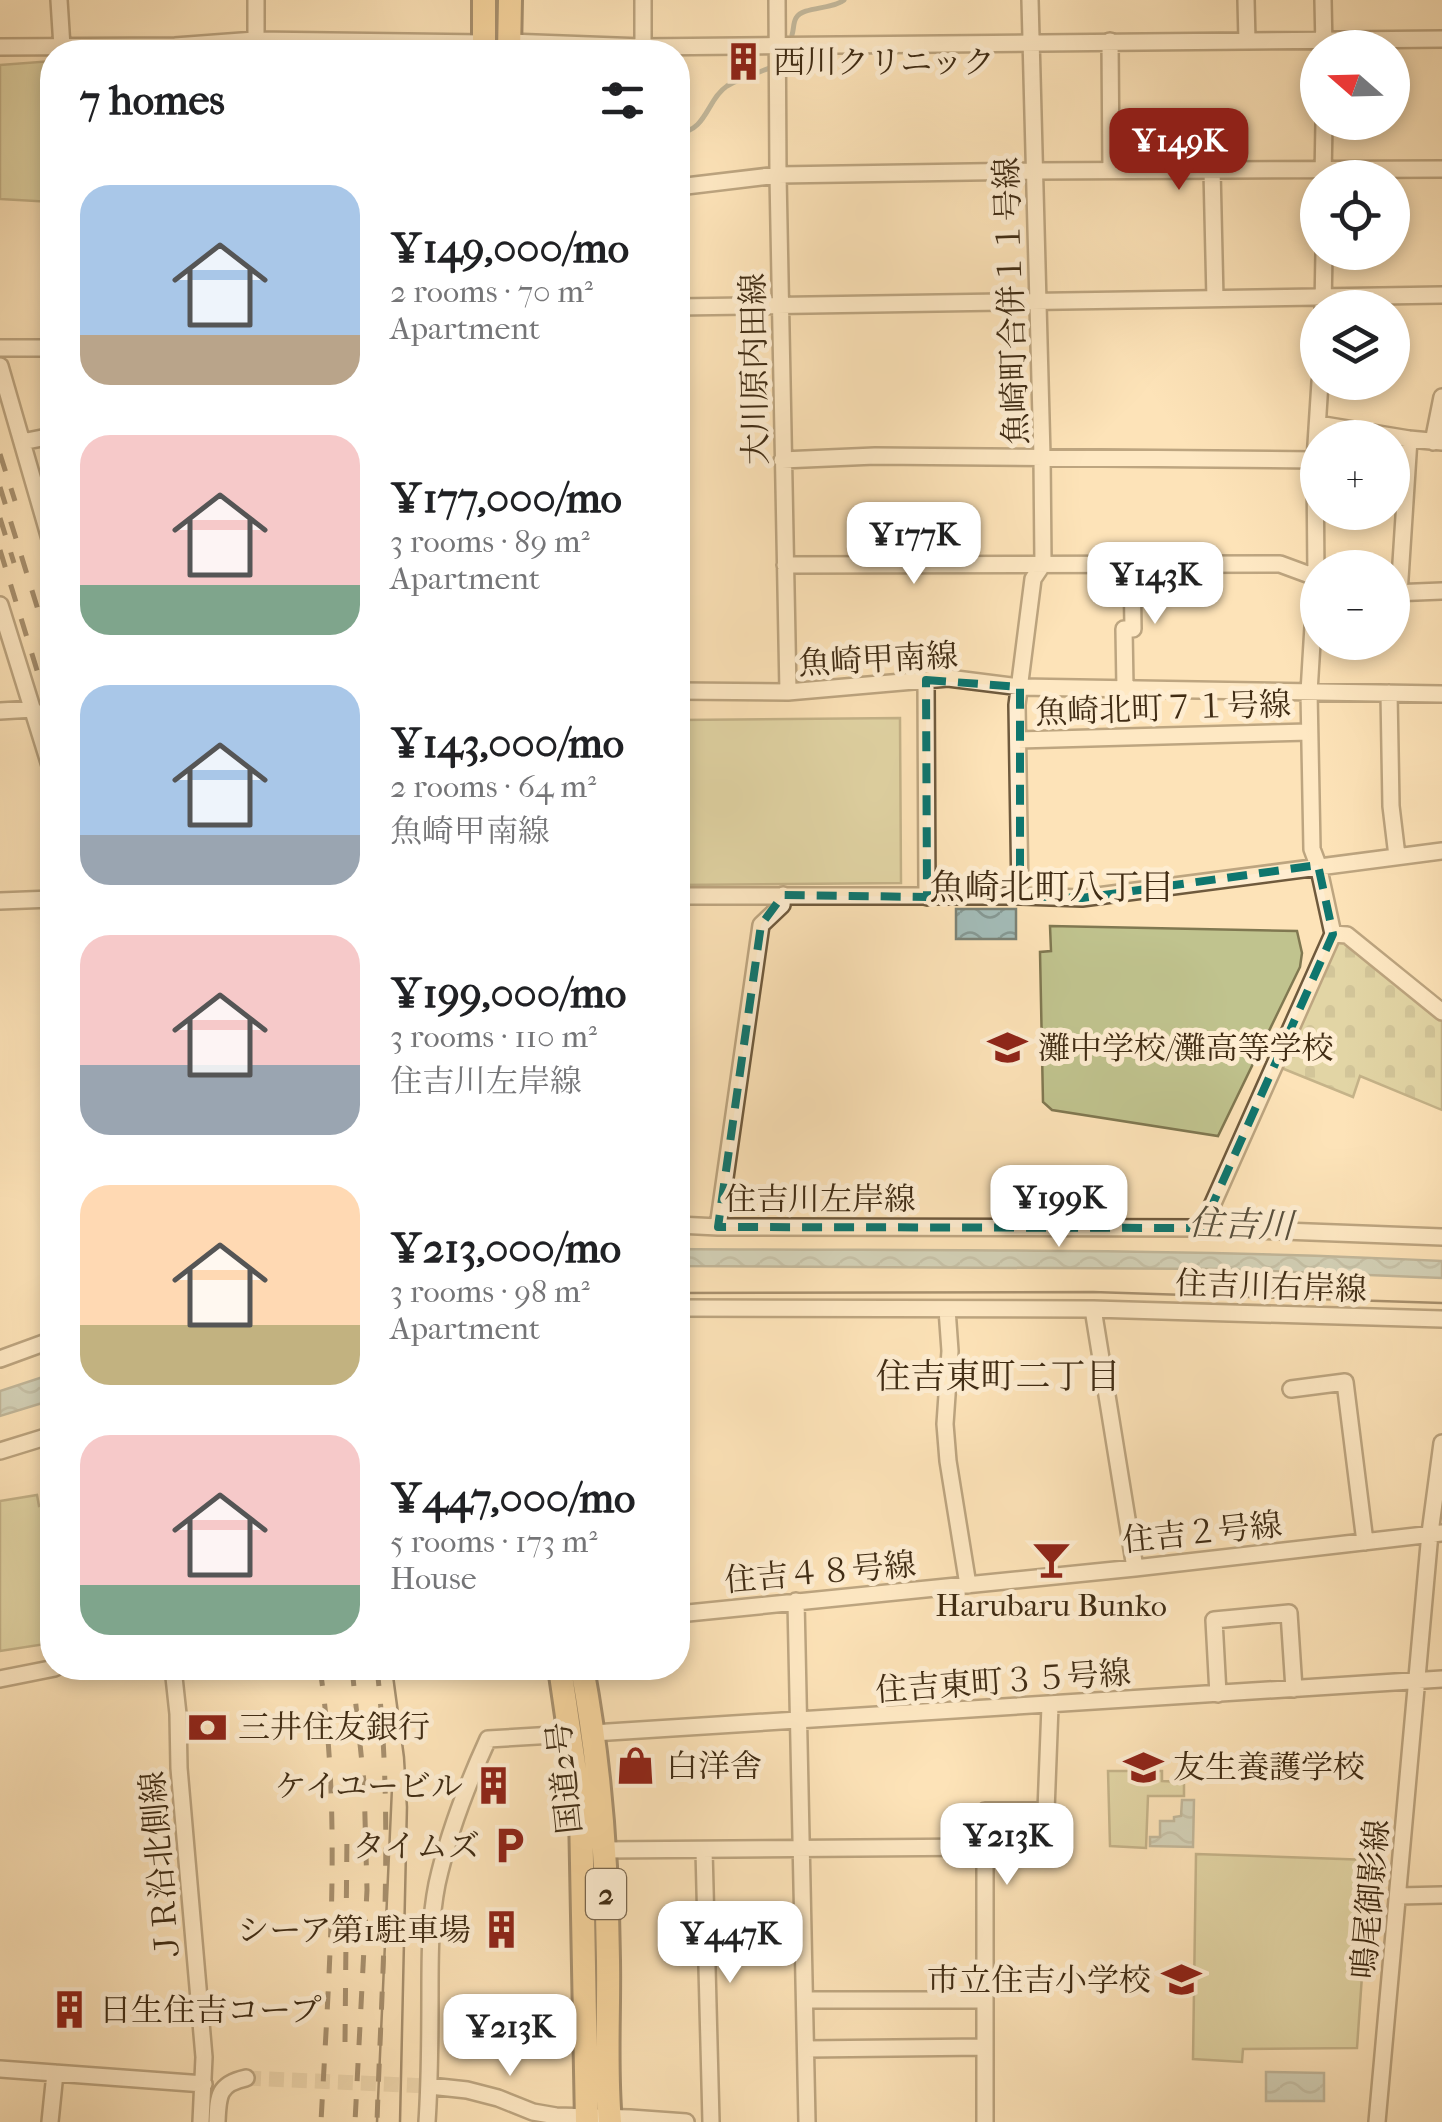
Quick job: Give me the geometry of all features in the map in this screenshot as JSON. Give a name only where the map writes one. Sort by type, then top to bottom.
[{"type":"highway","points":[[484,0],[484,40]]},
{"type":"highway","points":[[509,40],[510,0]]},
{"type":"highway","name":"国道2号","points":[[564,1680],[582,1733],[604,1850],[607,2089],[598,2119]]},
{"type":"highway","name":"国道2号","points":[[582,1680],[580,1812],[598,2119]]},
{"type":"street","points":[[60,0],[62,40]]},
{"type":"street","points":[[255,40],[256,0]]},
{"type":"street","points":[[643,0],[643,40]]},
{"type":"street","name":"大川原内田線","points":[[778,0],[788,692]]},
{"type":"street","name":"魚崎町合併１１号線","points":[[1020,896],[1020,687],[1032,579],[1043,564],[1030,0]]},
{"type":"street","points":[[1246,0],[1247,41]]},
{"type":"street","points":[[1323,0],[1324,30]]},
{"type":"street","points":[[1410,40],[1442,39]]},
{"type":"street","points":[[690,48],[1110,41],[1300,43]]},
{"type":"street","points":[[1110,41],[1111,171]]},
{"type":"street","points":[[0,48],[40,47]]},
{"type":"street","points":[[1410,170],[1442,169]]},
{"type":"street","points":[[690,185],[778,175],[1035,170],[1300,173]]},
{"type":"street","points":[[1212,170],[1215,299]]},
{"type":"street","points":[[1410,297],[1442,295]]},
{"type":"street","points":[[690,307],[1215,299],[1300,301]]},
{"type":"street","points":[[0,348],[40,348]]},
{"type":"street","points":[[0,366],[40,504]]},
{"type":"street","points":[[1410,439],[1438,442],[1442,397]]},
{"type":"street","points":[[22,442],[40,438]]},
{"type":"street","points":[[782,460],[875,456],[1300,460]]},
{"type":"street","points":[[1124,688],[1124,629],[1133,629],[1132,564]]},
{"type":"street","points":[[785,565],[1280,564],[1300,572]]},
{"type":"street","points":[[1410,593],[1442,591]]},
{"type":"street","points":[[0,605],[40,734]]},
{"type":"street","points":[[1202,1228],[1333,934],[1312,850],[1311,660]]},
{"type":"street","name":"魚崎甲南線","points":[[690,691],[788,692],[948,678],[1020,687],[1442,694]]},
{"type":"street","points":[[926,680],[927,897]]},
{"type":"street","points":[[1389,693],[1391,806],[1397,856]]},
{"type":"street","points":[[0,711],[32,709]]},
{"type":"street","name":"魚崎北町７１号線","points":[[1018,740],[1310,732]]},
{"type":"street","points":[[690,896],[1082,898],[1442,850]]},
{"type":"street","points":[[718,1227],[761,924],[782,905],[783,895]]},
{"type":"street","points":[[0,901],[40,899]]},
{"type":"street","points":[[1333,934],[1347,935],[1442,1012]]},
{"type":"street","name":"住吉川左岸線","points":[[690,1226],[1202,1228],[1442,1237]]},
{"type":"street","name":"住吉川右岸線","points":[[690,1308],[1093,1309],[1442,1320]]},
{"type":"street","points":[[947,1308],[947,1443],[968,1585]]},
{"type":"street","points":[[1093,1309],[1136,1568]]},
{"type":"street","points":[[0,1359],[40,1344]]},
{"type":"street","points":[[1291,1389],[1345,1382],[1365,1542]]},
{"type":"street","points":[[0,1451],[40,1438]]},
{"type":"street","name":"鳴尾御影線","points":[[1377,2122],[1416,1680],[1436,1533],[1442,1443]]},
{"type":"street","name":"住吉２号線","points":[[968,1585],[1436,1533]]},
{"type":"street","name":"住吉４８号線","points":[[690,1613],[968,1585]]},
{"type":"street","points":[[796,1601],[807,2122]]},
{"type":"street","points":[[1218,1694],[1214,1620],[1288,1612],[1294,1688]]},
{"type":"street","points":[[0,1679],[40,1671]]},
{"type":"street","name":"ＪＲ沿北側線","points":[[174,1680],[204,2058],[201,2122]]},
{"type":"street","name":"住吉東町３５号線","points":[[430,2086],[430,1947],[437,1886],[450,1836],[488,1739],[1442,1680]]},
{"type":"street","points":[[985,2122],[985,1812],[1046,1811],[1050,1706]]},
{"type":"street","points":[[604,1850],[985,1847]]},
{"type":"street","points":[[704,1850],[711,2122]]},
{"type":"street","points":[[1399,1896],[1442,1895]]},
{"type":"street","points":[[804,2000],[984,2000]]},
{"type":"street","points":[[806,2049],[984,2047]]},
{"type":"street","points":[[0,2069],[204,2084]]},
{"type":"street","points":[[50,2122],[55,2073]]},
{"type":"street","points":[[217,2122],[222,2090],[230,2081],[246,2078]]},
{"type":"street","points":[[427,2122],[430,2086],[467,2090],[556,2116],[686,2122]]},
{"type":"highlighted area","points":[[926,680],[1020,687],[1020,896],[1082,898],[1318,865],[1333,934],[1202,1228],[718,1227],[761,925],[783,895],[927,897]]},
{"type":"green space","points":[[40,62],[40,201],[0,199],[0,65]]},
{"type":"green space","points":[[900,718],[901,883],[690,885],[690,720]]},
{"type":"green space","points":[[1050,926],[1297,931],[1302,953],[1300,967],[1218,1136],[1052,1110],[1043,1102],[1040,952],[1051,951]]},
{"type":"green space","points":[[1347,941],[1442,1017],[1442,1110],[1360,1076],[1353,1097],[1279,1067],[1337,943]]},
{"type":"green space","points":[[37,1495],[40,1506],[40,1645],[0,1651],[0,1501]]},
{"type":"green space","points":[[1108,1771],[1162,1771],[1162,1781],[1184,1782],[1184,1796],[1148,1796],[1146,1848],[1110,1846]]},
{"type":"green space","points":[[1196,1854],[1370,1860],[1357,2048],[1243,2049],[1242,2062],[1193,2059]]},
{"type":"water","points":[[956,909],[1016,909],[1016,939],[956,939]]},
{"type":"water","points":[[690,1249],[1346,1257],[1442,1261],[1442,1278],[1220,1269],[690,1266]]},
{"type":"water","points":[[40,1378],[40,1404],[0,1416],[0,1391]]},
{"type":"water","points":[[1182,1800],[1194,1800],[1193,1847],[1150,1846],[1150,1837],[1160,1837],[1160,1821],[1174,1821],[1174,1817],[1181,1816]]},
{"type":"water","points":[[1266,2072],[1324,2073],[1324,2101],[1266,2101]]},
{"type":"waterway","points":[[792,35],[800,14],[844,0]]},
{"type":"waterway","points":[[690,130],[727,86],[772,67]]},
{"type":"tunnel","points":[[246,2078],[430,2086]]},
{"type":"tram line","points":[[690,1293],[1093,1292],[1442,1303]]},
{"type":"tram line","points":[[394,1680],[407,1807],[400,2122]]},
{"type":"tram line","points":[[377,2122],[392,1787]]},
{"type":"railway","points":[[0,454],[15,501]]},
{"type":"railway","points":[[0,487],[40,616]]},
{"type":"railway","points":[[0,518],[14,563]]},
{"type":"railway","points":[[0,550],[40,680]]},
{"type":"railway","points":[[321,2122],[332,1838],[322,1680]]},
{"type":"railway","points":[[353,1680],[364,1782],[367,1890],[355,2122]]},
{"type":"railway","points":[[377,2122],[386,1838],[378,1680]]},
{"type":"railway","points":[[345,2042],[347,1832]]},
{"type":"place","name":"西川クリニック","points":[[743,62]]},
{"type":"place","name":"灘中学校/灘高等学校","points":[[1008,1048]]},
{"type":"place","name":"Harubaru Bunko","points":[[1051,1560]]},
{"type":"place","name":"三井住友銀行","points":[[208,1727]]},
{"type":"place","name":"白洋舎","points":[[636,1766]]},
{"type":"place","name":"友生養護学校","points":[[1143,1767]]},
{"type":"place","name":"ケイユービル","points":[[493,1786]]},
{"type":"place","name":"タイムズ","points":[[510,1846]]},
{"type":"place","name":"シーア第1駐車場","points":[[501,1930]]},
{"type":"place","name":"市立住吉小学校","points":[[1181,1980]]},
{"type":"place","name":"日生住吉コープ","points":[[69,2010]]},
{"type":"district","name":"魚崎北町八丁目","points":[[1052,887]]},
{"type":"district","name":"住吉東町二丁目","points":[[998,1376]]},
{"type":"water label","name":"住吉川","points":[[1241,1224]]}]
